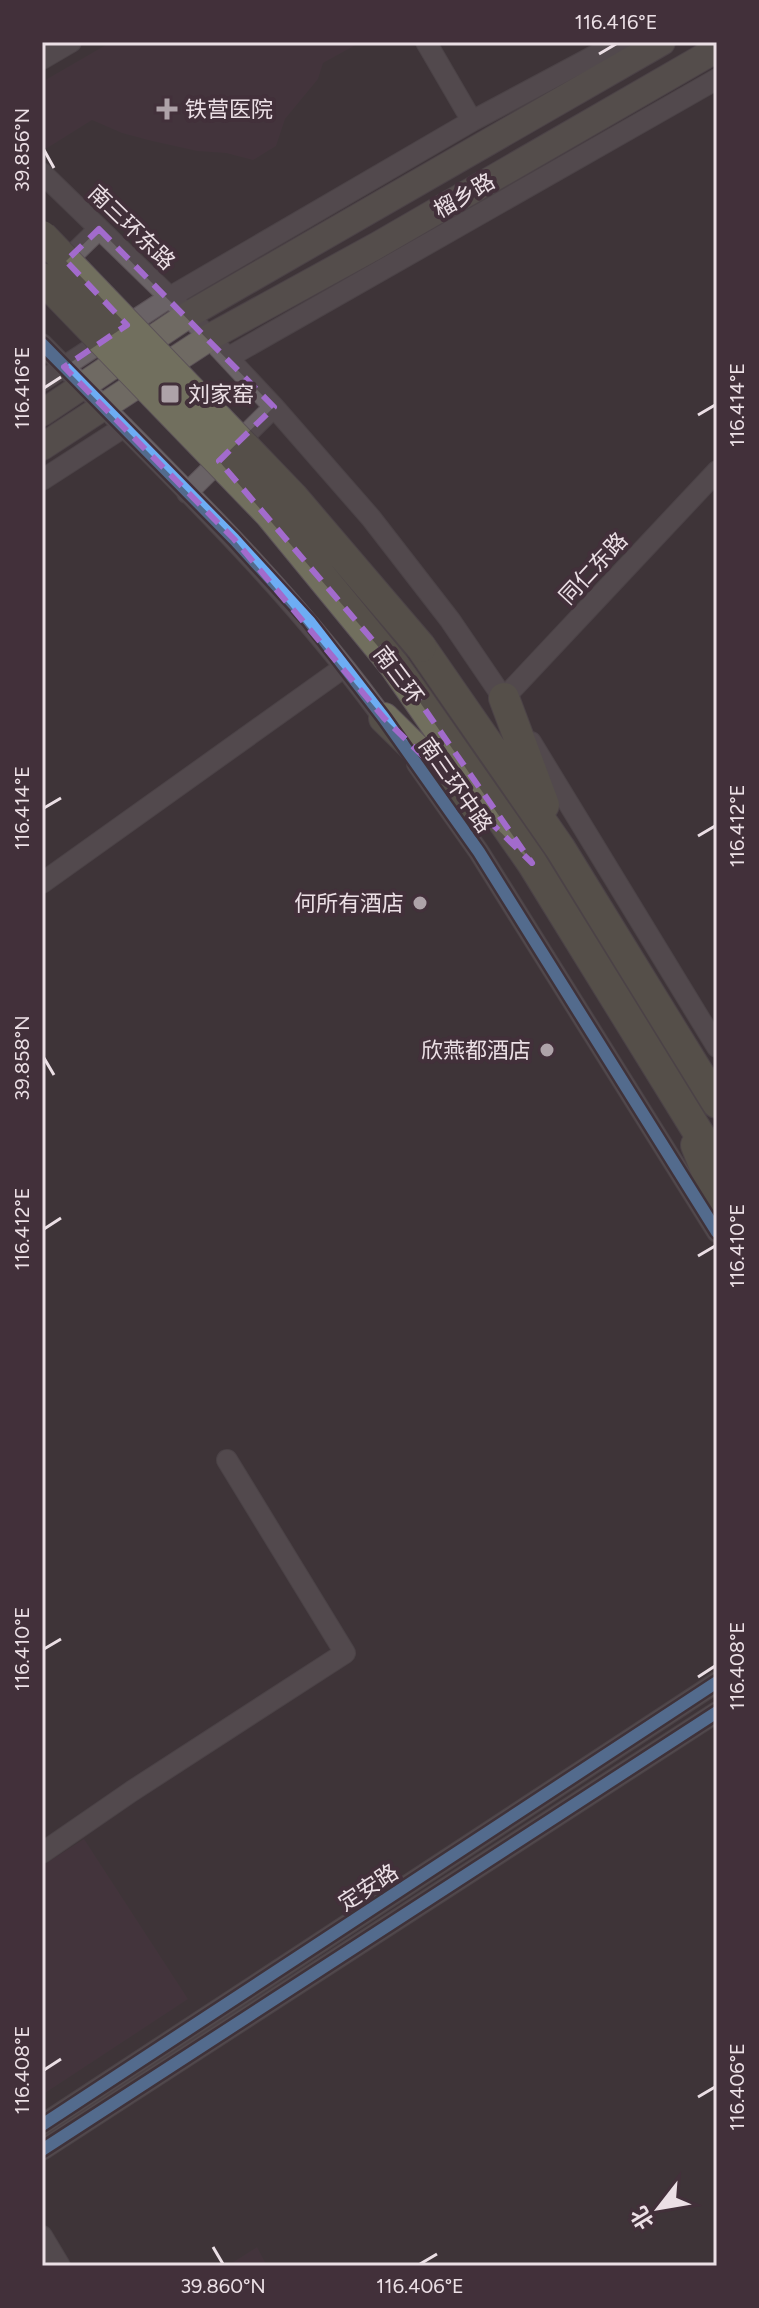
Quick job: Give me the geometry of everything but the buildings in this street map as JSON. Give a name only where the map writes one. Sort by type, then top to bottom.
[{"type":"highway","name":"南三环","points":[[42,236],[293,497],[421,647],[560,848],[717,1103]]},
{"type":"highway","name":"南三环","points":[[42,278],[270,514],[394,665],[532,863],[717,1163]]},
{"type":"highway","points":[[504,698],[560,848]]},
{"type":"highway","points":[[384,718],[532,863]]},
{"type":"highway","points":[[674,1092],[717,1198]]},
{"type":"main road","points":[[582,88],[634,42]]},
{"type":"main road","name":"榴乡路","points":[[42,413],[83,386],[179,306],[662,42]]},
{"type":"main road","name":"榴乡路","points":[[42,447],[210,337],[376,246],[717,49]]},
{"type":"street","points":[[42,59],[71,42]]},
{"type":"street","points":[[426,42],[472,121]]},
{"type":"street","points":[[42,381],[179,306],[472,121],[620,42]]},
{"type":"street","name":"榴乡路","points":[[229,357],[717,79]]},
{"type":"street","name":"南三环东路","points":[[42,173],[210,337]]},
{"type":"street","points":[[42,285],[99,229]]},
{"type":"street","points":[[210,337],[380,530],[450,620],[504,698],[717,1047]]},
{"type":"street","points":[[42,344],[83,386]]},
{"type":"street","name":"南三环中路","points":[[83,386],[234,539],[309,621],[384,718],[479,852],[717,1232]]},
{"type":"street","points":[[187,493],[274,407]]},
{"type":"street","points":[[42,480],[124,427]]},
{"type":"street","name":"同仁东路","points":[[504,698],[717,471]]},
{"type":"street","points":[[42,883],[343,668]]},
{"type":"street","points":[[42,1853],[345,1653],[227,1460]]},
{"type":"street","name":"定安路","points":[[42,2125],[717,1682]]},
{"type":"street","name":"定安路","points":[[42,2150],[717,1712]]},
{"type":"street","points":[[42,2236],[60,2266]]},
{"type":"highlighted area","points":[[99,229],[274,407],[219,461],[394,665],[532,863],[384,718],[234,539],[64,367],[127,325],[66,261]]},
{"type":"shaded area","name":"铁营医院","points":[[111,42],[361,42],[323,63],[318,79],[285,119],[276,146],[253,160],[152,141],[92,120],[44,150],[42,82]]},
{"type":"shaded area","points":[[84,1839],[188,1999],[42,2095],[42,1866]]},
{"type":"shaded area","points":[[257,2247],[267,2266],[227,2266]]},
{"type":"cycle path","points":[[42,344],[234,539],[309,621],[384,718],[479,852],[717,1232]]},
{"type":"cycle path","points":[[42,2125],[717,1682]]},
{"type":"cycle path","points":[[42,2150],[717,1712]]},
{"type":"place","name":"铁营医院","points":[[167,109]]},
{"type":"place","name":"刘家窑","points":[[170,394]]},
{"type":"place","name":"何所有酒店","points":[[420,903]]},
{"type":"place","name":"欣燕都酒店","points":[[547,1050]]}]
